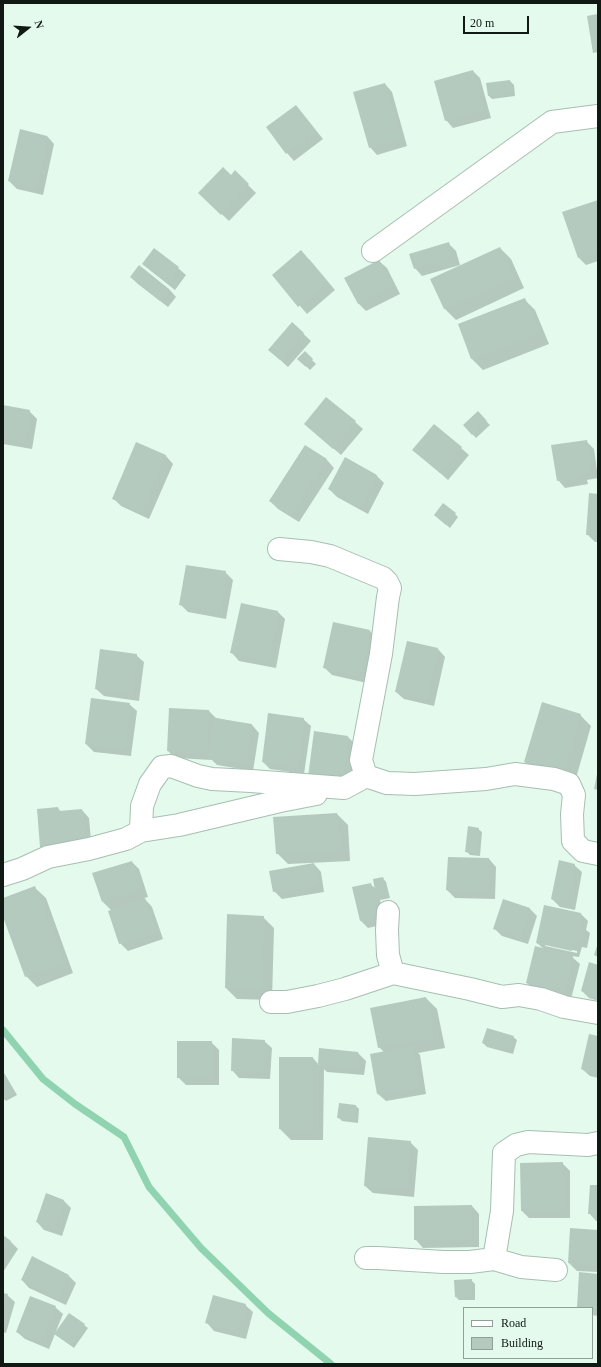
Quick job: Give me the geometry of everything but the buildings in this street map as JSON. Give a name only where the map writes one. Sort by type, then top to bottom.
[{"type":"street","points":[[373,251],[552,122],[598,116]]},
{"type":"street","points":[[279,549],[311,552],[330,556],[383,578],[390,588],[381,654],[361,760],[366,776]]},
{"type":"street","points":[[141,831],[142,806],[150,784],[162,767],[171,766],[212,780],[251,781],[344,788]]},
{"type":"street","points":[[3,875],[22,869],[48,857],[126,839],[141,831],[179,825],[280,801],[344,788],[366,776],[387,783],[414,784],[486,779],[515,774],[549,778],[569,784],[574,795],[572,814],[573,841],[583,851],[598,854]]},
{"type":"street","points":[[388,912],[388,955],[393,973]]},
{"type":"street","points":[[271,1002],[287,1002],[318,996],[345,989],[393,973],[502,997],[519,995],[541,999],[564,1007],[598,1013]]},
{"type":"street","points":[[494,1259],[502,1211],[504,1153],[516,1146],[528,1142],[588,1145],[598,1143]]},
{"type":"street","points":[[366,1258],[442,1262],[470,1262],[494,1259],[521,1267],[556,1270]]},
{"type":"waterway","points":[[3,1030],[43,1079],[75,1104],[124,1137],[149,1187],[201,1248],[268,1313],[331,1364]]}]
